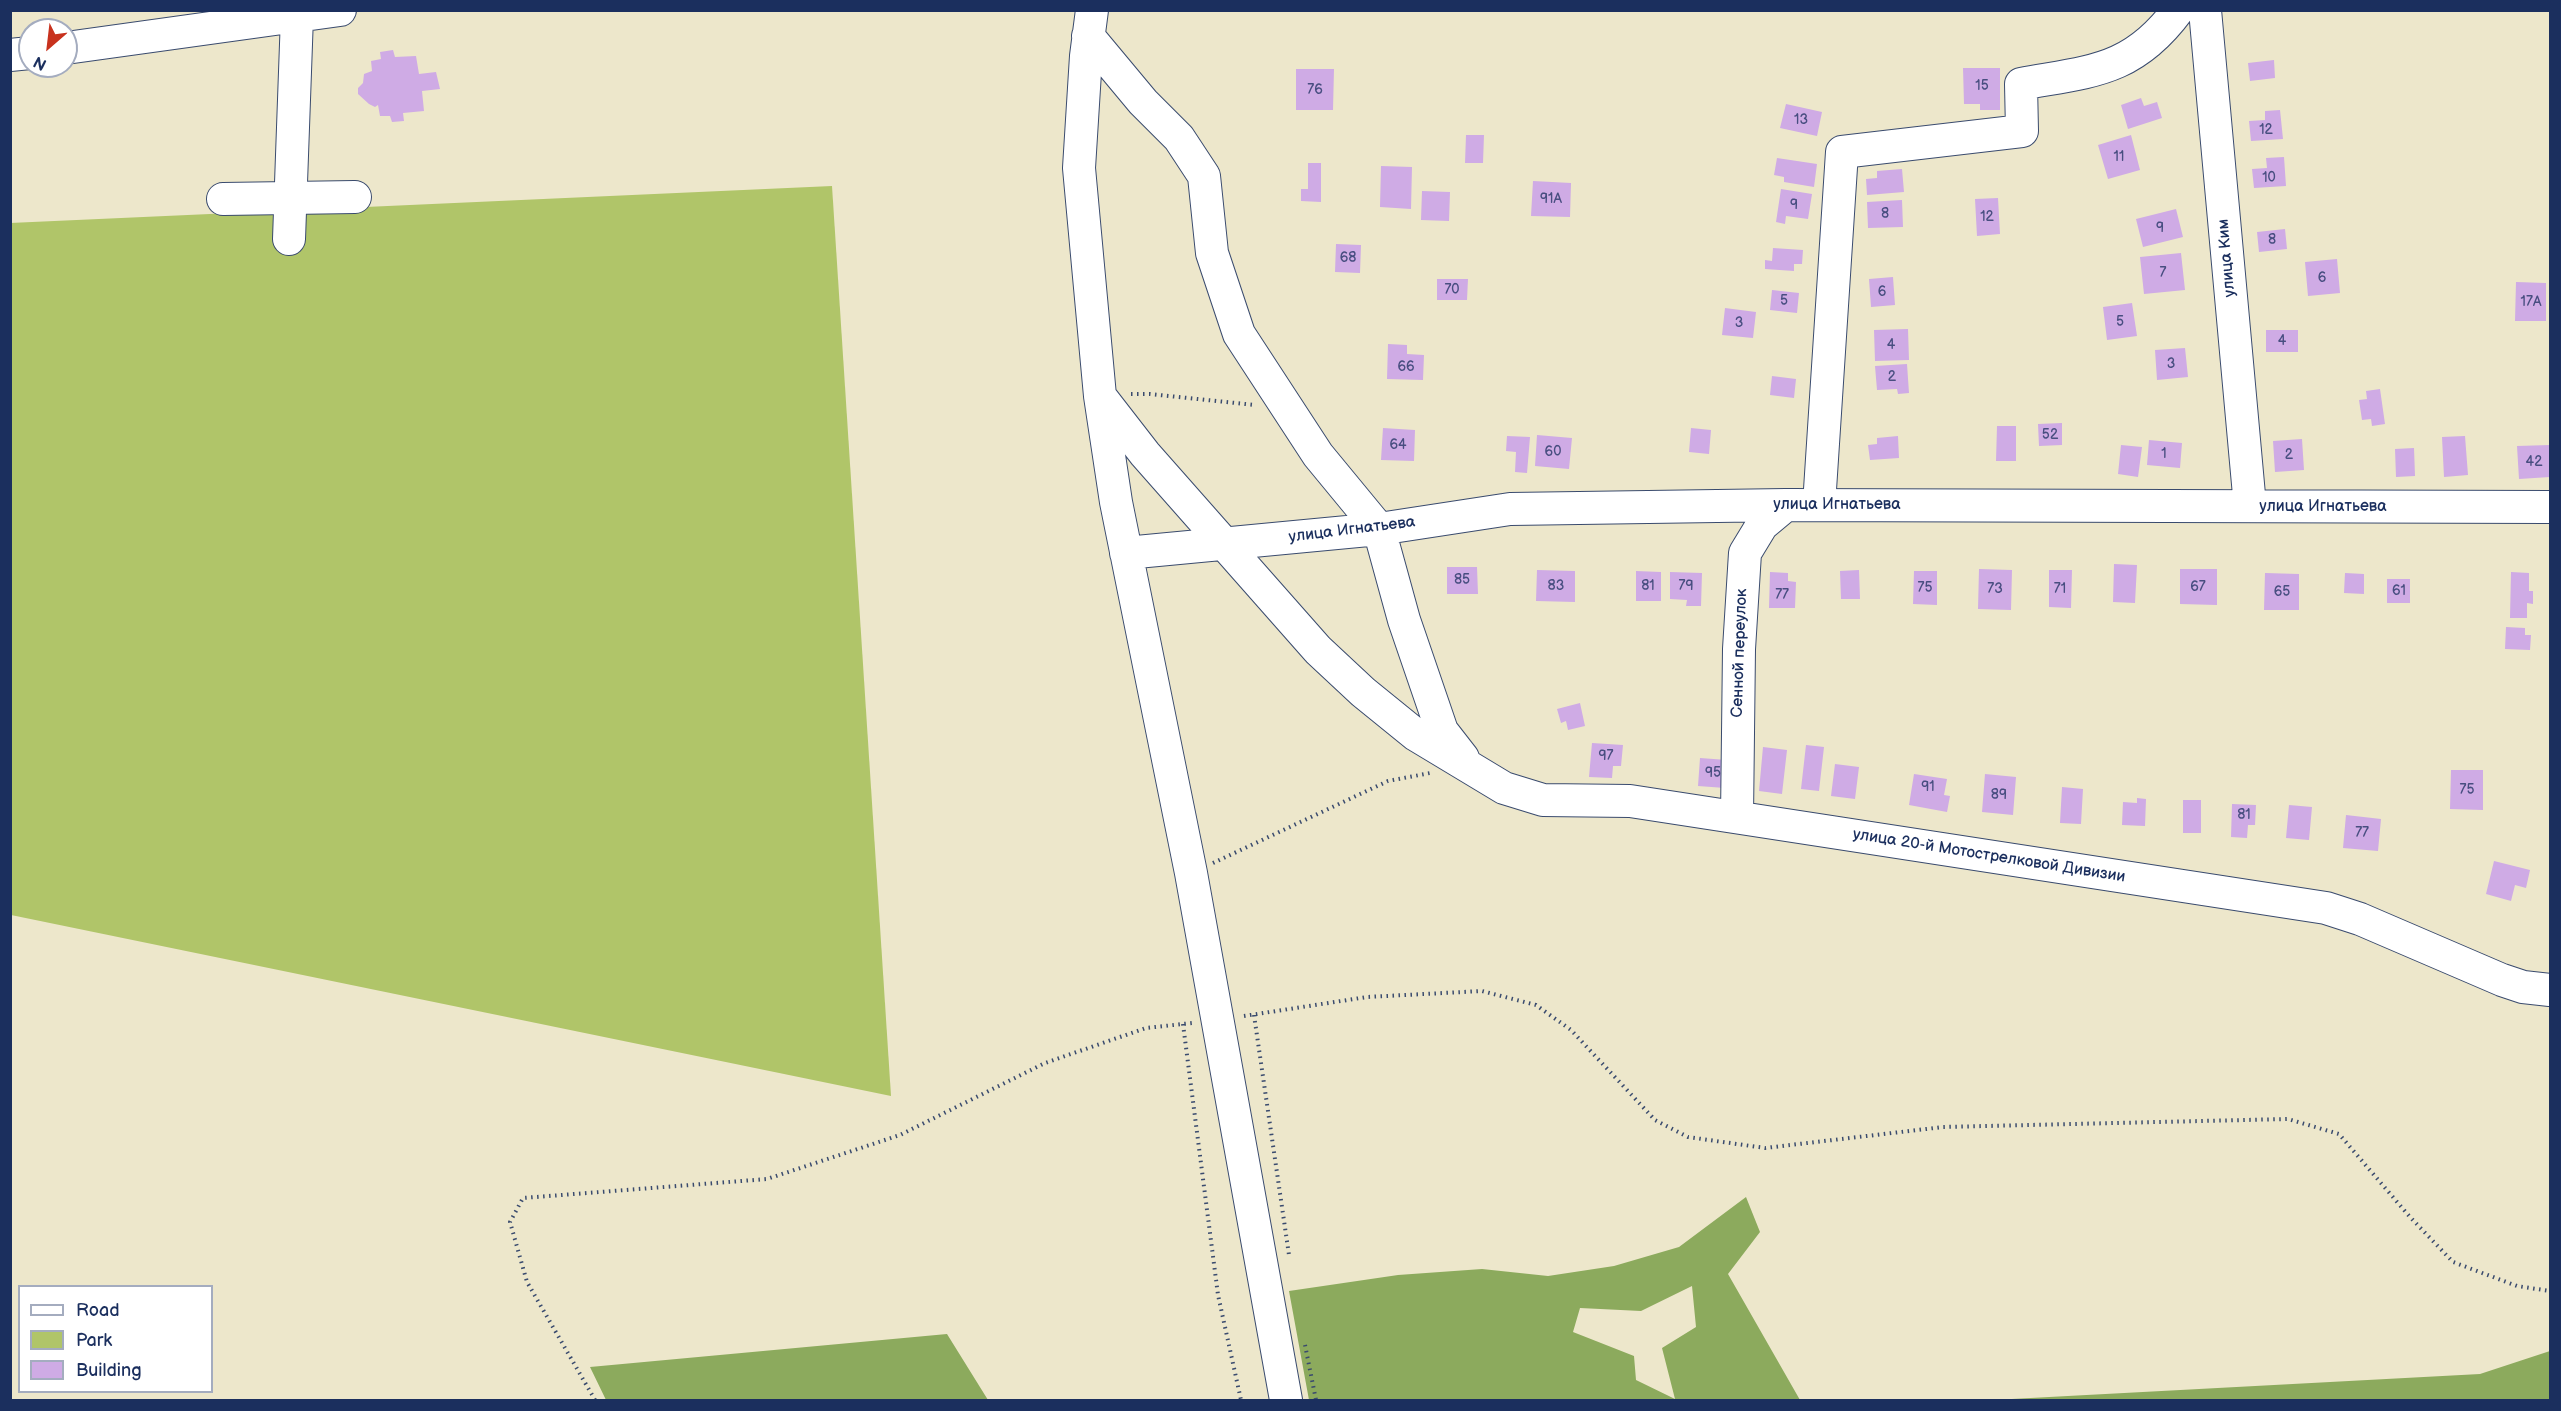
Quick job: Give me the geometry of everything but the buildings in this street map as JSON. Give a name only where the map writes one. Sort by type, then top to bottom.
[{"type":"street","points":[[78,46],[216,19],[297,16],[340,10]]},
{"type":"street","points":[[1819,505],[1842,152],[2022,131],[2021,84],[2119,64],[2162,32],[2178,10]]},
{"type":"street","name":"улица Ким","points":[[2205,10],[2250,506]]},
{"type":"street","points":[[289,239],[297,16]]},
{"type":"street","points":[[1090,23],[1079,168],[1100,396],[1126,553],[1219,1020],[1286,1401]]},
{"type":"street","points":[[1090,23],[1143,102],[1179,138],[1204,176],[1212,253],[1239,334],[1318,455],[1378,529],[1404,620],[1442,731],[1469,766]]},
{"type":"street","points":[[223,199],[355,197]]},
{"type":"street","name":"улица 20-й Мотострелковой Дивизии","points":[[1100,396],[1145,454],[1318,650],[1363,692],[1416,735],[1504,788],[1543,800],[1630,801],[2326,908],[2360,919],[2502,980],[2550,1004]]},
{"type":"street","name":"улица Игнатьева","points":[[1126,553],[1378,529],[1510,509],[1786,505],[2550,507]]},
{"type":"street","name":"Сенной переулок","points":[[1737,817],[1740,650],[1745,553],[1762,525],[1786,505]]},
{"type":"street","name":"улица 20-й Мотострелковой Дивизии","points":[[2502,980],[2523,987],[2550,990]]},
{"type":"path","points":[[1100,396],[1150,394],[1287,408]]},
{"type":"path","points":[[1191,873],[1388,781],[1469,766]]},
{"type":"path","points":[[595,1401],[527,1282],[510,1222],[523,1198],[767,1179],[900,1135],[1045,1063],[1146,1028],[1219,1020],[1367,997],[1482,991],[1536,1005],[1572,1030],[1655,1120],[1688,1137],[1765,1148],[1943,1127],[2289,1119],[2339,1134],[2410,1217],[2453,1262],[2517,1286],[2550,1291]]},
{"type":"path","points":[[1254,1015],[1289,1257]]},
{"type":"path","points":[[1183,1024],[1218,1294],[1240,1401]]},
{"type":"path","points":[[1303,1334],[1316,1401]]},
{"type":"green space","points":[[832,186],[891,1096],[11,915],[10,223]]},
{"type":"green space","points":[[1746,1197],[1760,1232],[1728,1274],[1800,1400],[1309,1400],[1289,1291],[1398,1275],[1482,1269],[1548,1276],[1614,1266],[1679,1247]],"holes":[[[1692,1286],[1696,1327],[1662,1348],[1675,1399],[1636,1380],[1634,1356],[1573,1332],[1580,1308],[1641,1311]]]},
{"type":"green space","points":[[947,1334],[988,1400],[606,1400],[590,1367]]},
{"type":"green space","points":[[2550,1351],[2550,1400],[1993,1400],[2480,1374]]}]
